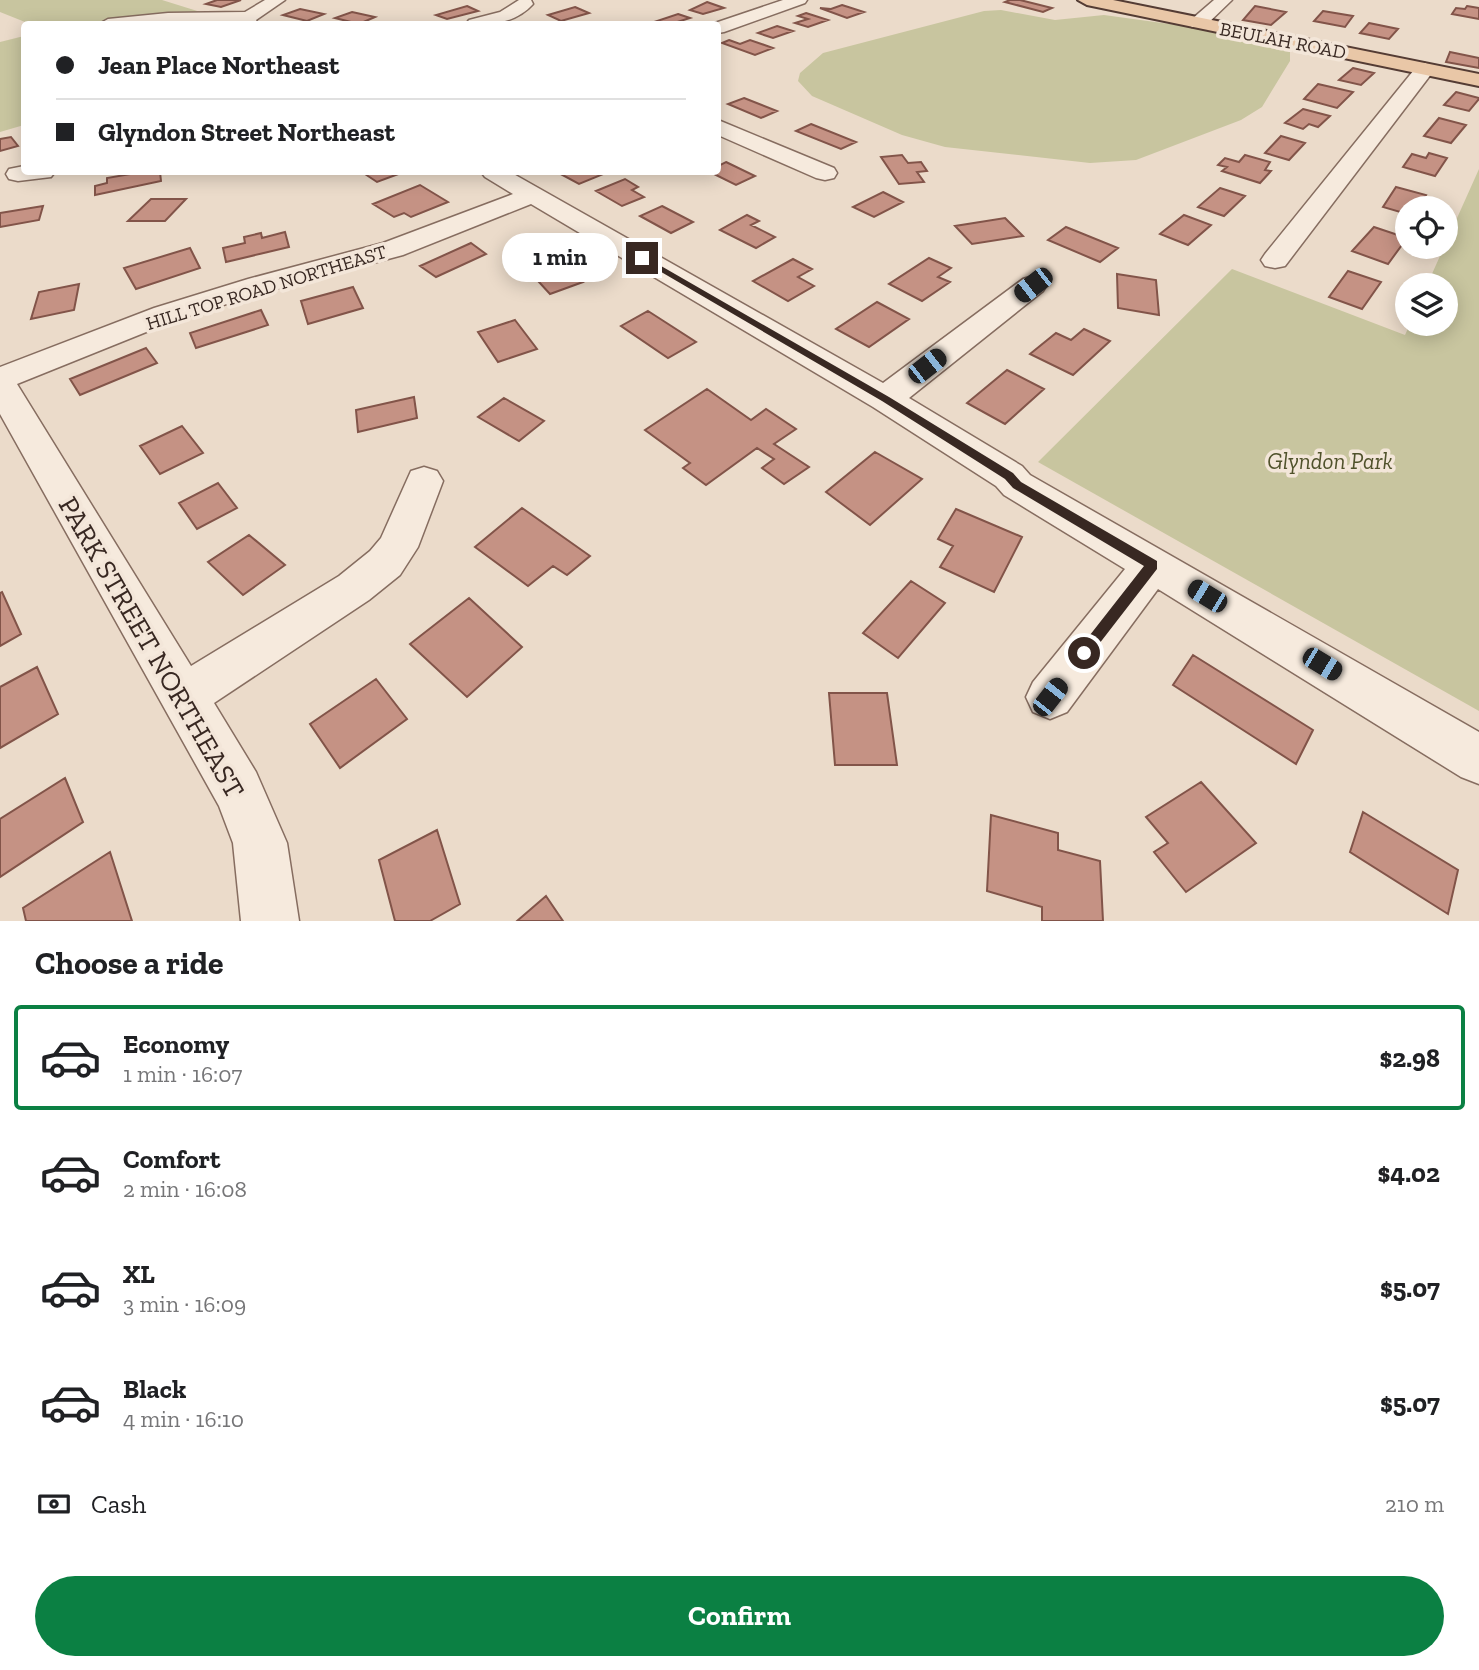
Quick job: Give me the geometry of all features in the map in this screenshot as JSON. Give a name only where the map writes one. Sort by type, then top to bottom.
[{"type":"main road","name":"BEULAH ROAD","points":[[1087,0],[1479,80]]},
{"type":"street","points":[[138,21],[168,18],[249,21],[277,0]]},
{"type":"street","points":[[721,27],[799,0]]},
{"type":"street","points":[[1198,23],[1224,0]]},
{"type":"street","points":[[487,21],[506,16],[525,4]]},
{"type":"street","points":[[1275,260],[1425,69]]},
{"type":"street","points":[[721,128],[825,173]]},
{"type":"street","points":[[498,175],[885,399],[1009,476],[1017,485],[1479,760]]},
{"type":"street","name":"HILL TOP ROAD NORTHEAST","points":[[0,382],[165,314],[258,285],[393,249],[532,195]]},
{"type":"street","points":[[885,399],[1033,285]]},
{"type":"street","name":"PARK STREET NORTHEAST","points":[[0,382],[238,790],[260,843],[270,921]]},
{"type":"street","points":[[183,697],[354,588],[385,563],[398,547],[424,481]]},
{"type":"street","points":[[1050,697],[1153,565]]},
{"type":"green space","points":[[0,0],[162,0],[229,21],[22,21],[0,12]]},
{"type":"green space","points":[[1001,10],[1055,20],[1104,15],[1206,29],[1290,48],[1290,61],[1262,107],[1241,120],[1136,160],[1090,163],[945,147],[902,135],[812,96],[798,81],[800,73],[823,53],[984,11]]},
{"type":"green space","points":[[21,37],[21,126],[0,132],[0,42]]},
{"type":"green space","name":"Glyndon Park","points":[[1479,169],[1479,711],[1038,462],[1232,269],[1395,331],[1395,336],[1458,336],[1458,273],[1432,273],[1439,259],[1458,259],[1458,216]]},
{"type":"building","points":[[217,0],[241,0],[221,7],[206,4]]},
{"type":"building","points":[[1010,0],[1052,8],[1043,12],[1005,2]]},
{"type":"building","points":[[707,2],[724,8],[703,14],[690,10]]},
{"type":"building","points":[[842,5],[864,12],[847,18],[820,8],[831,9]]},
{"type":"building","points":[[467,6],[478,11],[447,19],[436,15]]},
{"type":"building","points":[[1255,6],[1286,12],[1271,25],[1243,20]]},
{"type":"building","points":[[1467,6],[1479,8],[1479,19],[1452,14],[1456,8],[1465,9]]},
{"type":"building","points":[[575,7],[589,13],[561,21],[548,15]]},
{"type":"building","points":[[300,9],[324,14],[307,21],[283,15]]},
{"type":"building","points":[[1323,11],[1353,16],[1345,27],[1314,21]]},
{"type":"building","points":[[352,12],[375,17],[366,21],[335,18]]},
{"type":"building","points":[[806,13],[828,20],[808,27],[795,23],[808,19],[798,16]]},
{"type":"building","points":[[678,14],[690,18],[680,21],[657,21]]},
{"type":"building","points":[[1369,23],[1398,29],[1389,39],[1360,33]]},
{"type":"building","points":[[777,26],[793,31],[773,38],[758,33]]},
{"type":"building","points":[[729,40],[740,44],[750,40],[773,48],[755,55],[722,43]]},
{"type":"building","points":[[1450,52],[1479,58],[1479,68],[1446,62]]},
{"type":"building","points":[[1353,68],[1374,73],[1361,85],[1339,80]]},
{"type":"building","points":[[1318,84],[1353,92],[1337,108],[1304,99]]},
{"type":"building","points":[[1456,92],[1479,99],[1469,111],[1444,105]]},
{"type":"building","points":[[744,98],[777,111],[761,118],[728,104]]},
{"type":"building","points":[[1303,109],[1330,116],[1318,127],[1309,124],[1303,129],[1285,123]]},
{"type":"building","points":[[1439,118],[1466,125],[1451,143],[1424,136]]},
{"type":"building","points":[[811,124],[856,142],[841,149],[796,131]]},
{"type":"building","points":[[1281,136],[1305,143],[1289,160],[1265,153]]},
{"type":"building","points":[[11,137],[18,146],[0,151],[0,139]]},
{"type":"building","points":[[1429,153],[1447,158],[1435,176],[1403,167],[1412,154],[1426,158]]},
{"type":"building","points":[[902,155],[908,163],[921,162],[927,171],[917,172],[924,182],[899,184],[881,157]]},
{"type":"building","points":[[1245,155],[1270,162],[1265,170],[1271,171],[1260,183],[1222,171],[1227,167],[1218,165],[1225,158],[1239,162]]},
{"type":"building","points":[[726,162],[755,176],[736,185],[716,175],[721,175],[721,164]]},
{"type":"building","points":[[160,175],[161,181],[95,195],[95,186],[107,183],[107,178]]},
{"type":"building","points":[[366,175],[396,175],[377,182]]},
{"type":"building","points":[[562,175],[601,175],[579,184]]},
{"type":"building","points":[[625,179],[638,187],[632,190],[644,197],[622,206],[596,191]]},
{"type":"building","points":[[420,185],[448,202],[411,217],[404,213],[394,217],[373,204]]},
{"type":"building","points":[[1396,187],[1426,195],[1395,196],[1395,210],[1383,207]]},
{"type":"building","points":[[1220,188],[1245,196],[1224,216],[1198,207]]},
{"type":"building","points":[[883,192],[903,202],[874,217],[853,207]]},
{"type":"building","points":[[151,199],[186,199],[165,221],[128,221]]},
{"type":"building","points":[[43,206],[39,220],[0,227],[0,213]]},
{"type":"building","points":[[662,206],[693,222],[671,233],[640,216]]},
{"type":"building","points":[[747,215],[759,221],[751,225],[775,237],[756,248],[720,230]]},
{"type":"building","points":[[1184,215],[1211,225],[1188,245],[1160,234]]},
{"type":"building","points":[[1005,218],[1023,236],[972,244],[955,226]]},
{"type":"building","points":[[1066,227],[1118,248],[1100,262],[1048,240]]},
{"type":"building","points":[[1374,227],[1395,234],[1395,254],[1388,264],[1352,251]]},
{"type":"building","points":[[285,232],[289,247],[226,262],[223,248],[245,243],[244,237],[261,233],[262,238]]},
{"type":"building","points":[[471,243],[486,254],[436,277],[420,266]]},
{"type":"building","points":[[190,248],[200,268],[136,289],[124,268]]},
{"type":"building","points":[[560,258],[583,282],[550,294],[527,269]]},
{"type":"building","points":[[929,258],[951,268],[938,277],[950,282],[922,301],[889,284]]},
{"type":"building","points":[[793,259],[812,269],[798,277],[814,286],[788,301],[753,281]]},
{"type":"building","points":[[1348,271],[1381,282],[1362,309],[1329,297]]},
{"type":"building","points":[[1117,274],[1156,280],[1159,315],[1118,308]]},
{"type":"building","points":[[79,284],[74,310],[31,319],[39,292]]},
{"type":"building","points":[[353,287],[363,308],[308,324],[301,301]]},
{"type":"building","points":[[877,302],[909,319],[869,347],[836,329]]},
{"type":"building","points":[[261,310],[268,325],[196,348],[190,333]]},
{"type":"building","points":[[648,311],[696,342],[668,358],[621,326]]},
{"type":"building","points":[[515,320],[537,349],[498,362],[478,332]]},
{"type":"building","points":[[1084,329],[1110,341],[1073,375],[1030,354],[1056,333],[1071,340]]},
{"type":"building","points":[[146,348],[157,363],[80,395],[70,379]]},
{"type":"building","points":[[1007,370],[1044,389],[1005,424],[967,403]]},
{"type":"building","points":[[707,389],[751,420],[766,409],[796,429],[774,444],[809,467],[784,484],[762,468],[774,459],[757,448],[706,485],[683,468],[690,463],[645,430]]},
{"type":"building","points":[[414,397],[417,418],[358,432],[356,410]]},
{"type":"building","points":[[504,398],[544,421],[519,441],[478,417]]},
{"type":"building","points":[[182,426],[203,453],[160,474],[140,446]]},
{"type":"building","points":[[875,452],[922,479],[870,525],[826,492]]},
{"type":"building","points":[[218,483],[237,508],[197,529],[179,503]]},
{"type":"building","points":[[522,508],[590,556],[567,575],[553,566],[528,586],[475,547]]},
{"type":"building","points":[[956,509],[1022,537],[994,592],[940,567],[953,546],[938,539]]},
{"type":"building","points":[[249,535],[285,565],[243,595],[208,562]]},
{"type":"building","points":[[911,581],[945,603],[898,658],[863,633]]},
{"type":"building","points":[[2,592],[21,634],[0,646],[0,593]]},
{"type":"building","points":[[469,598],[522,647],[467,697],[410,644]]},
{"type":"building","points":[[1193,655],[1313,730],[1296,764],[1173,685]]},
{"type":"building","points":[[37,667],[58,714],[0,748],[0,687]]},
{"type":"building","points":[[376,679],[407,719],[340,768],[310,724]]},
{"type":"building","points":[[829,693],[887,693],[897,765],[835,765]]},
{"type":"building","points":[[65,778],[83,822],[0,877],[0,819]]},
{"type":"building","points":[[1201,782],[1256,843],[1186,892],[1154,852],[1168,843],[1146,817]]},
{"type":"building","points":[[1363,812],[1458,870],[1448,914],[1350,852]]},
{"type":"building","points":[[991,815],[1058,833],[1058,850],[1100,861],[1103,921],[1042,921],[1042,907],[987,891]]},
{"type":"building","points":[[437,830],[460,904],[430,921],[395,921],[379,860]]},
{"type":"building","points":[[110,852],[132,921],[26,921],[23,908]]},
{"type":"building","points":[[546,896],[563,921],[517,921]]},
{"type":"route","points":[[642,258],[885,399],[1009,476],[1017,485],[1153,565],[1084,653]]}]
